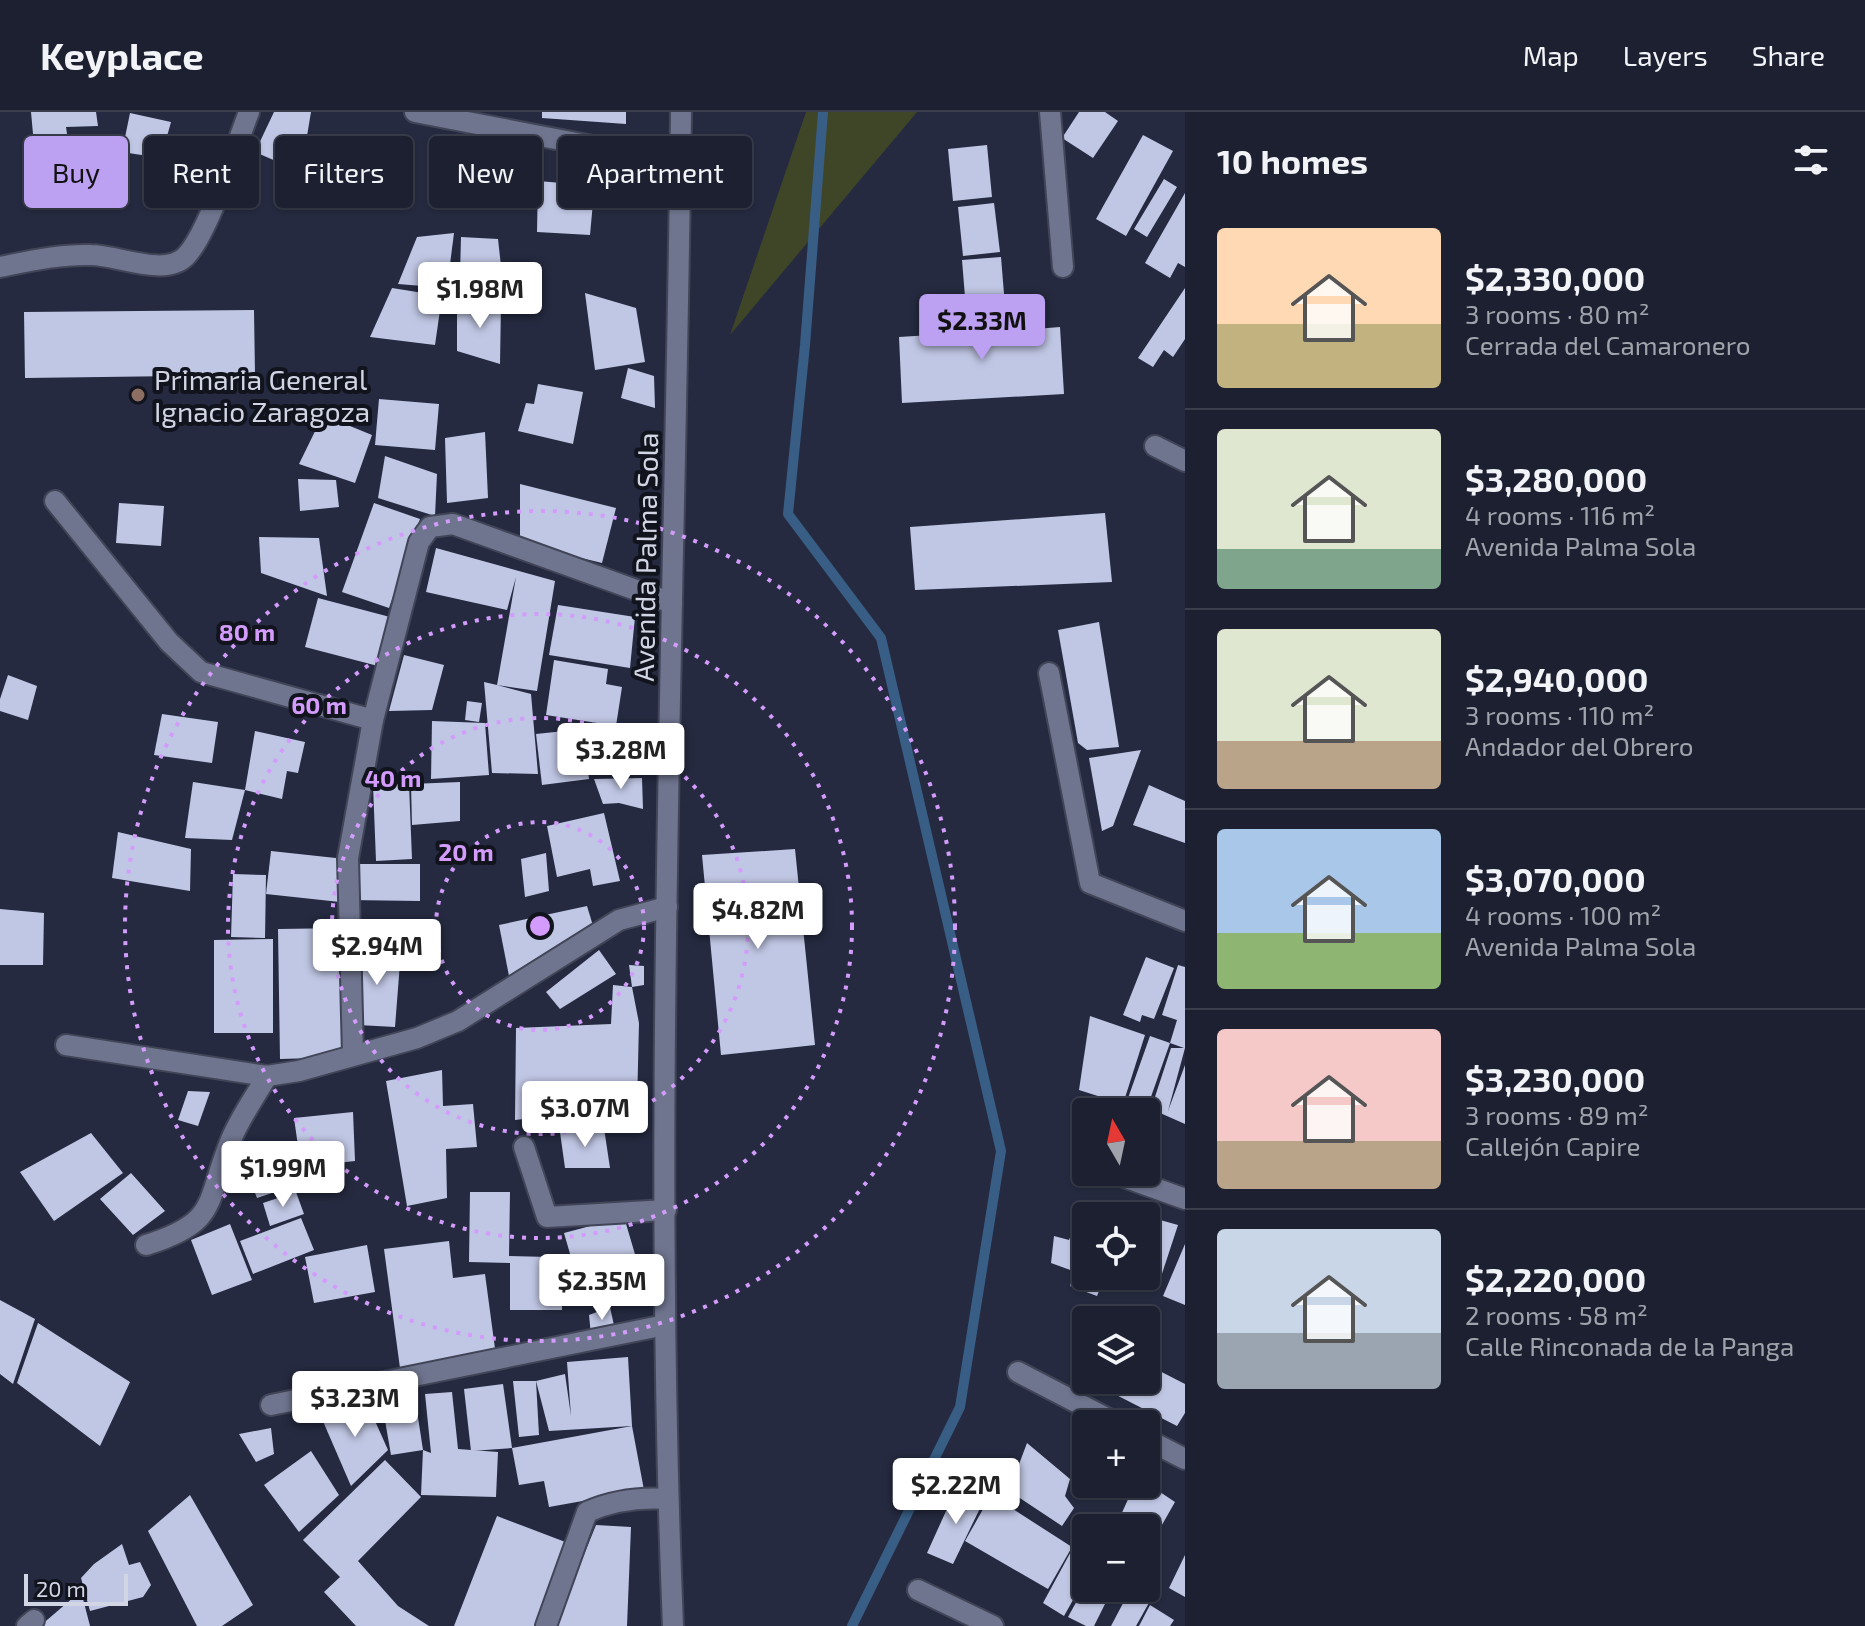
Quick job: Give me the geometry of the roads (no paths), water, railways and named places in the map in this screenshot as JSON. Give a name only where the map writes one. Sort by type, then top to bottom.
[{"type":"street","points":[[0,267],[50,257],[94,255],[159,266],[184,259],[200,236],[249,112]]},
{"type":"street","points":[[417,112],[558,139]]},
{"type":"street","name":"Avenida Palma Sola","points":[[681,112],[681,136]]},
{"type":"street","points":[[1050,112],[1063,267]]},
{"type":"street","name":"Avenida Palma Sola","points":[[673,1626],[665,1325],[667,907],[680,208]]},
{"type":"street","points":[[1155,446],[1185,461]]},
{"type":"street","points":[[55,501],[169,642],[201,672],[373,720]]},
{"type":"street","points":[[353,1055],[347,865],[353,817],[373,720],[419,542],[430,527],[453,524],[672,603]]},
{"type":"street","points":[[1049,673],[1090,883],[1185,921]]},
{"type":"street","points":[[66,1045],[267,1076],[299,1071],[417,1038],[458,1021],[619,920],[667,907]]},
{"type":"street","points":[[146,1245],[179,1235],[198,1220],[214,1194],[230,1141],[267,1076]]},
{"type":"street","points":[[524,1147],[547,1217],[666,1210]]},
{"type":"street","points":[[1149,1186],[1185,1199]]},
{"type":"street","points":[[271,1405],[665,1325]]},
{"type":"street","points":[[1018,1372],[1091,1410]]},
{"type":"street","points":[[1160,1446],[1185,1459]]},
{"type":"street","points":[[546,1626],[587,1512],[609,1502],[668,1499]]},
{"type":"street","points":[[918,1590],[993,1626]]},
{"type":"waterway","points":[[823,112],[788,514],[881,638],[1001,1151],[960,1407],[852,1626]]},
{"type":"place","name":"Primaria General Ignacio Zaragoza","points":[[138,395]]}]
